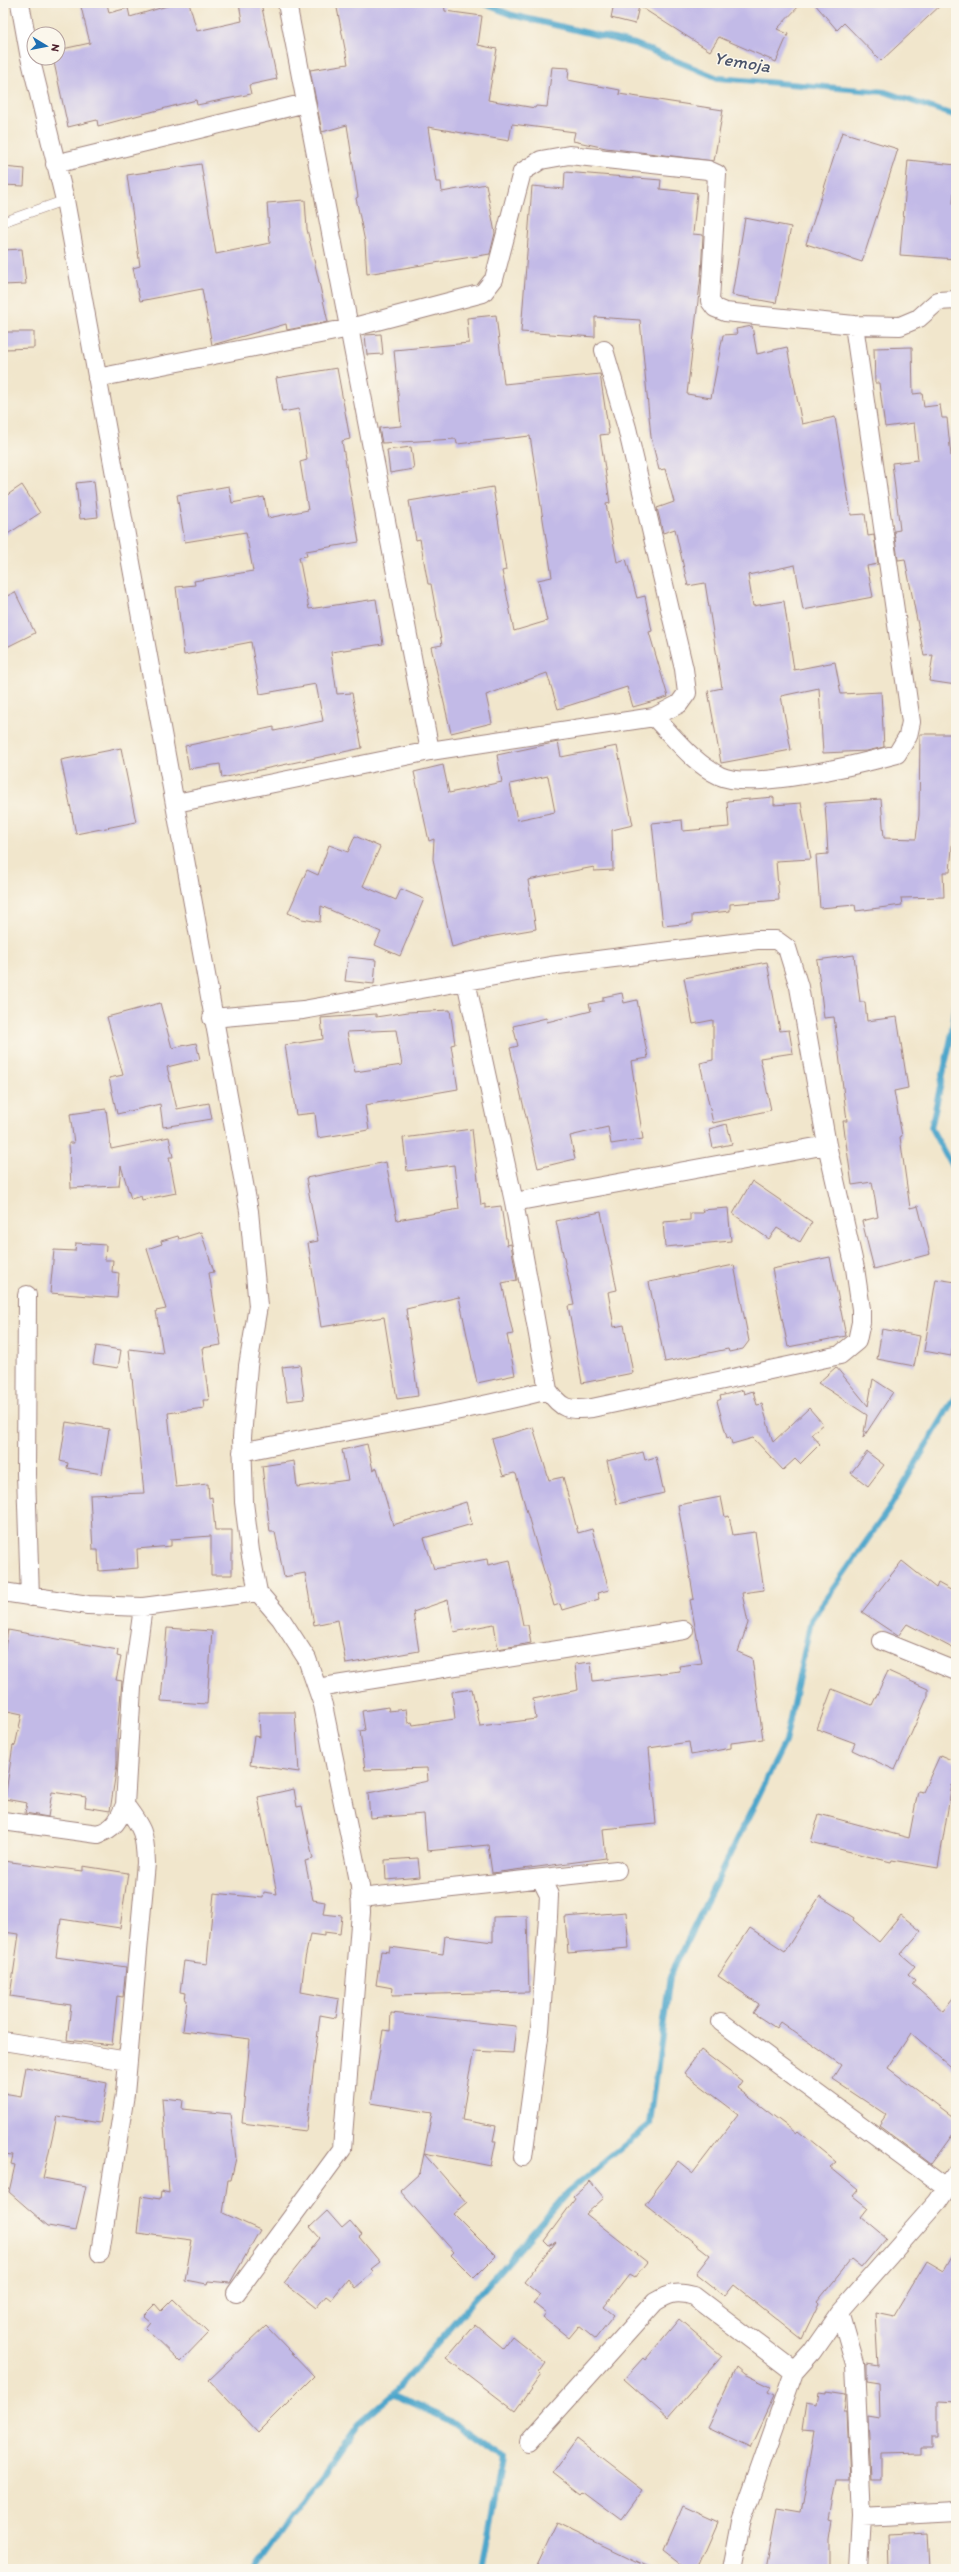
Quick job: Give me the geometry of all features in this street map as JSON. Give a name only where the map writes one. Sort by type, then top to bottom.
[{"type":"street","points":[[20,3],[64,200],[176,803],[212,1018],[243,1173],[256,1272],[258,1306],[248,1366],[242,1452],[244,1502],[258,1592],[281,1619],[307,1659],[323,1705],[360,1886],[342,2149],[236,2293]]},
{"type":"street","points":[[286,3],[350,328],[430,751]]},
{"type":"street","points":[[55,164],[306,103]]},
{"type":"street","points":[[97,378],[350,328],[483,293],[494,279],[522,172],[541,160],[569,155],[708,170],[717,174],[710,301],[715,308],[725,312],[854,325],[900,326],[918,318],[938,301],[956,300]]},
{"type":"street","points":[[654,716],[698,762],[720,776],[750,782],[852,766],[897,754],[908,736],[911,722],[904,657],[854,325]]},
{"type":"street","points":[[176,803],[430,751],[654,716],[679,704],[686,693],[684,669],[627,428],[604,350]]},
{"type":"street","points":[[212,1018],[303,1010],[550,966],[757,940],[776,940],[787,948],[792,959],[827,1145],[855,1268],[862,1322],[857,1341],[840,1356],[586,1409],[570,1409],[558,1404],[548,1390],[514,1202],[466,981]]},
{"type":"street","points":[[514,1202],[827,1145]]},
{"type":"street","points":[[27,1295],[26,1474],[30,1597]]},
{"type":"street","points":[[242,1452],[326,1434],[491,1404],[548,1390]]},
{"type":"street","points":[[3,1592],[88,1605],[143,1607],[258,1592]]},
{"type":"street","points":[[3,1821],[98,1834],[110,1829],[125,1805],[132,1688],[143,1607]]},
{"type":"street","points":[[317,1688],[684,1630]]},
{"type":"street","points":[[882,1641],[956,1671]]},
{"type":"street","points":[[100,2253],[128,2061],[146,1863],[145,1838],[141,1826],[125,1805]]},
{"type":"street","points":[[360,1898],[617,1870]]},
{"type":"street","points":[[523,2157],[540,2030],[548,1925],[549,1895],[541,1879]]},
{"type":"street","points":[[721,2022],[951,2181],[937,2202],[840,2312],[812,2352],[794,2372],[741,2522],[732,2569]]},
{"type":"street","points":[[3,2041],[128,2061]]},
{"type":"street","points":[[529,2442],[655,2302],[670,2293],[681,2292],[694,2296],[794,2372]]},
{"type":"street","points":[[840,2312],[855,2364],[862,2517],[859,2569]]},
{"type":"street","points":[[862,2517],[956,2512]]},
{"type":"lane","points":[[3,222],[64,200]]},
{"type":"building","points":[[80,3],[107,3],[109,13],[128,8],[130,17],[177,3],[189,3],[197,31],[242,21],[239,3],[261,3],[277,79],[249,85],[251,94],[197,105],[196,100],[98,126],[97,120],[68,127],[55,66],[66,66],[66,48],[90,43]]},
{"type":"building","points":[[336,3],[444,3],[445,11],[482,16],[478,45],[497,49],[488,100],[535,108],[536,106],[547,107],[552,67],[569,68],[568,80],[620,90],[619,94],[723,110],[714,161],[606,148],[573,141],[575,132],[512,124],[509,141],[428,127],[436,182],[441,182],[442,192],[486,184],[495,233],[490,254],[367,274],[365,242],[356,198],[358,197],[347,125],[322,132],[310,70],[348,64]]},
{"type":"building","points":[[614,3],[802,3],[777,29],[788,34],[776,62],[719,37],[710,51],[639,6],[635,24],[611,18]]},
{"type":"building","points":[[814,3],[943,3],[881,61],[844,23],[837,30]]},
{"type":"building","points":[[842,132],[898,149],[862,262],[806,244]]},
{"type":"building","points":[[908,160],[956,165],[953,203],[956,210],[956,259],[900,255]]},
{"type":"building","points":[[201,164],[216,254],[270,243],[267,203],[305,200],[307,229],[328,322],[287,330],[286,324],[212,345],[202,289],[140,301],[133,268],[140,266],[127,175]]},
{"type":"building","points":[[3,167],[25,169],[24,186],[3,185]]},
{"type":"building","points":[[565,172],[661,180],[660,189],[697,193],[693,234],[703,235],[701,276],[687,394],[711,398],[723,335],[737,334],[736,329],[752,326],[757,354],[787,347],[802,424],[835,417],[851,515],[865,514],[868,536],[874,535],[878,564],[867,566],[873,597],[803,610],[795,565],[748,575],[753,606],[784,601],[794,670],[835,662],[841,694],[881,692],[884,747],[867,751],[823,753],[819,688],[781,696],[791,750],[721,763],[708,691],[722,688],[705,583],[688,586],[675,529],[663,533],[657,508],[674,502],[665,469],[659,470],[651,437],[640,320],[595,317],[595,337],[521,332],[532,186],[564,189]]},
{"type":"building","points":[[745,218],[791,227],[776,303],[732,295]]},
{"type":"building","points":[[22,249],[26,284],[3,285],[4,250]]},
{"type":"building","points":[[496,315],[504,384],[600,374],[609,434],[600,435],[610,503],[606,504],[617,562],[626,559],[637,598],[645,596],[652,631],[649,632],[668,697],[633,707],[627,687],[558,709],[547,673],[486,695],[492,723],[451,733],[431,647],[442,645],[431,584],[428,584],[420,539],[416,540],[409,501],[493,487],[506,570],[502,571],[514,631],[547,621],[538,580],[552,577],[530,436],[457,444],[456,439],[382,443],[379,428],[401,426],[394,350],[469,343],[467,318]]},
{"type":"building","points":[[5,332],[34,332],[34,348],[5,349]]},
{"type":"building","points":[[381,334],[383,354],[367,355],[365,335]]},
{"type":"building","points":[[912,347],[913,394],[922,393],[924,407],[940,405],[942,418],[947,418],[951,456],[956,456],[956,685],[929,681],[933,655],[924,656],[905,559],[898,560],[894,531],[900,530],[892,463],[918,460],[914,423],[885,427],[879,383],[875,383],[874,348]]},
{"type":"building","points":[[337,368],[350,439],[342,441],[359,542],[306,551],[307,556],[299,557],[309,609],[376,599],[383,644],[331,652],[337,694],[352,693],[362,748],[222,778],[220,764],[189,769],[185,746],[274,727],[274,731],[323,721],[316,684],[260,694],[251,642],[184,655],[176,587],[195,585],[194,581],[253,571],[246,532],[185,542],[177,495],[229,486],[232,503],[264,497],[268,518],[308,510],[300,462],[307,460],[299,409],[282,412],[276,378]]},
{"type":"building","points":[[411,447],[414,469],[390,473],[387,450]]},
{"type":"building","points":[[94,481],[98,517],[80,519],[76,483]]},
{"type":"building","points":[[22,485],[40,513],[3,537],[3,498]]},
{"type":"building","points":[[15,592],[35,633],[3,649],[3,598]]},
{"type":"building","points":[[920,734],[956,734],[956,800],[950,872],[943,872],[944,897],[901,898],[902,905],[856,911],[855,905],[820,908],[816,855],[828,854],[825,803],[881,799],[884,838],[916,839],[919,815]]},
{"type":"building","points":[[558,742],[561,757],[617,746],[633,825],[612,830],[613,870],[594,871],[594,867],[528,880],[536,929],[489,937],[452,947],[433,859],[434,839],[429,841],[414,772],[443,765],[449,793],[502,782],[497,755]],"holes":[[[548,776],[555,812],[517,820],[510,784]]]},
{"type":"building","points":[[121,748],[136,822],[76,834],[61,760]]},
{"type":"building","points":[[774,797],[774,805],[801,803],[811,859],[776,861],[779,900],[730,904],[730,911],[692,915],[692,923],[663,926],[652,823],[682,820],[683,831],[729,827],[727,801]]},
{"type":"building","points":[[355,836],[380,847],[363,886],[396,900],[401,889],[424,899],[400,956],[375,945],[381,932],[321,906],[320,922],[302,919],[288,913],[307,870],[318,875],[329,845],[348,852]]},
{"type":"building","points":[[854,955],[860,1002],[865,1002],[867,1021],[897,1017],[908,1088],[894,1091],[902,1136],[900,1137],[910,1208],[918,1206],[930,1254],[874,1269],[862,1221],[878,1217],[872,1182],[852,1185],[843,1121],[847,1121],[834,1017],[824,1018],[817,960]]},
{"type":"building","points":[[348,957],[376,960],[374,984],[345,981]]},
{"type":"building","points":[[767,962],[780,1031],[789,1030],[793,1053],[760,1058],[771,1110],[713,1123],[700,1063],[713,1060],[713,1020],[693,1024],[684,978]]},
{"type":"building","points":[[622,993],[624,1003],[637,1000],[648,1058],[631,1061],[643,1139],[611,1144],[608,1127],[570,1136],[575,1159],[538,1168],[510,1048],[518,1046],[513,1026],[546,1018],[547,1022],[591,1011],[589,1004],[603,1001],[603,997]]},
{"type":"building","points":[[160,1003],[172,1048],[196,1043],[200,1059],[167,1067],[177,1109],[209,1103],[212,1119],[163,1127],[160,1104],[117,1114],[109,1078],[123,1075],[107,1017]]},
{"type":"building","points":[[450,1010],[455,1044],[451,1045],[458,1089],[365,1105],[369,1130],[318,1138],[315,1113],[296,1115],[285,1045],[323,1039],[321,1018],[376,1014],[376,1017],[408,1012]],"holes":[[[396,1030],[402,1065],[355,1072],[347,1032]]]},
{"type":"building","points":[[106,1109],[111,1149],[169,1137],[173,1157],[169,1157],[176,1193],[142,1200],[141,1196],[131,1199],[121,1166],[119,1186],[71,1188],[69,1143],[74,1143],[70,1114]]},
{"type":"building","points":[[727,1124],[732,1144],[713,1148],[709,1129]]},
{"type":"building","points":[[472,1129],[481,1205],[485,1204],[485,1208],[501,1206],[507,1245],[511,1244],[517,1280],[502,1283],[513,1334],[507,1335],[515,1375],[477,1383],[459,1297],[406,1309],[418,1396],[397,1399],[384,1317],[321,1327],[308,1243],[318,1241],[306,1178],[386,1162],[397,1220],[459,1209],[454,1165],[407,1171],[403,1138]]},
{"type":"building","points":[[752,1181],[812,1222],[800,1242],[777,1228],[769,1239],[733,1214]]},
{"type":"building","points":[[728,1208],[731,1241],[665,1247],[663,1222],[690,1220],[690,1213],[703,1213],[702,1210]]},
{"type":"building","points":[[601,1212],[617,1290],[608,1292],[614,1327],[624,1325],[633,1373],[582,1383],[568,1306],[574,1305],[556,1221]]},
{"type":"building","points":[[201,1232],[214,1272],[209,1273],[221,1345],[202,1348],[209,1400],[203,1400],[204,1408],[168,1413],[176,1487],[208,1484],[209,1498],[212,1497],[215,1530],[232,1530],[232,1575],[211,1575],[211,1536],[171,1539],[171,1546],[137,1549],[138,1568],[99,1571],[98,1550],[93,1550],[90,1495],[144,1493],[129,1349],[163,1353],[156,1311],[166,1309],[147,1249],[162,1244],[161,1241],[178,1236],[179,1239]]},
{"type":"building","points":[[76,1243],[106,1245],[105,1260],[113,1260],[112,1272],[119,1273],[117,1298],[50,1293],[54,1250],[75,1251]]},
{"type":"building","points":[[830,1257],[846,1336],[788,1347],[772,1269]]},
{"type":"building","points":[[734,1265],[749,1341],[743,1349],[729,1352],[728,1349],[665,1362],[649,1282]]},
{"type":"building","points":[[936,1279],[956,1282],[956,1326],[951,1356],[924,1351]]},
{"type":"building","points":[[882,1329],[920,1336],[914,1366],[877,1359]]},
{"type":"building","points":[[96,1346],[121,1350],[118,1368],[93,1364]]},
{"type":"building","points":[[300,1365],[304,1399],[287,1401],[282,1367]]},
{"type":"building","points":[[836,1367],[868,1406],[873,1379],[893,1392],[863,1438],[867,1415],[818,1383]]},
{"type":"building","points":[[743,1390],[744,1394],[753,1391],[757,1405],[762,1404],[773,1442],[809,1408],[823,1424],[811,1434],[820,1444],[800,1464],[795,1459],[783,1470],[753,1438],[732,1444],[730,1437],[727,1438],[717,1401],[721,1399],[720,1396]]},
{"type":"building","points":[[66,1422],[109,1429],[102,1474],[67,1468],[68,1463],[60,1461]]},
{"type":"building","points":[[533,1427],[549,1480],[563,1477],[578,1533],[592,1529],[609,1590],[597,1593],[599,1599],[562,1610],[560,1604],[554,1606],[516,1474],[514,1473],[503,1476],[492,1439]]},
{"type":"building","points":[[367,1444],[373,1470],[377,1468],[393,1525],[466,1502],[472,1524],[424,1538],[434,1569],[487,1559],[488,1565],[510,1560],[523,1625],[528,1625],[531,1643],[498,1649],[494,1624],[454,1632],[448,1600],[413,1612],[419,1651],[346,1664],[338,1620],[314,1625],[305,1573],[284,1577],[275,1532],[270,1532],[262,1466],[294,1461],[297,1487],[348,1480],[342,1450]]},
{"type":"building","points":[[643,1452],[645,1460],[656,1457],[664,1493],[617,1504],[607,1461]]},
{"type":"building","points":[[867,1452],[884,1465],[868,1486],[851,1473]]},
{"type":"building","points":[[721,1497],[725,1517],[729,1516],[733,1535],[755,1532],[764,1590],[742,1593],[748,1623],[738,1652],[752,1658],[763,1739],[731,1743],[731,1748],[691,1755],[689,1742],[649,1748],[656,1824],[603,1829],[606,1858],[492,1873],[488,1845],[427,1851],[424,1814],[370,1818],[368,1793],[428,1781],[427,1768],[365,1770],[360,1731],[365,1730],[362,1711],[388,1707],[389,1711],[406,1709],[408,1723],[412,1722],[413,1725],[455,1719],[452,1692],[472,1689],[480,1726],[536,1719],[533,1699],[578,1690],[575,1664],[591,1662],[593,1681],[680,1671],[679,1666],[702,1663],[690,1600],[694,1599],[678,1505]]},
{"type":"building","points":[[902,1561],[936,1588],[938,1583],[956,1593],[956,1650],[907,1624],[898,1636],[862,1612]]},
{"type":"building","points":[[167,1628],[212,1631],[207,1704],[161,1701]]},
{"type":"building","points":[[8,1630],[118,1650],[117,1656],[121,1657],[116,1680],[122,1681],[117,1737],[117,1765],[110,1811],[85,1807],[86,1797],[52,1792],[48,1817],[25,1813],[27,1803],[5,1799],[13,1745],[15,1746],[22,1714],[3,1710],[3,1660]]},
{"type":"building","points":[[888,1671],[928,1689],[928,1696],[895,1770],[852,1750],[855,1743],[817,1729],[832,1689],[872,1705]]},
{"type":"building","points":[[259,1712],[295,1712],[299,1772],[250,1765],[254,1736],[260,1737]]},
{"type":"building","points":[[940,1755],[956,1762],[956,1787],[952,1785],[938,1868],[892,1860],[891,1862],[811,1842],[819,1814],[909,1838],[918,1791],[923,1792]]},
{"type":"building","points":[[294,1789],[297,1807],[302,1806],[313,1859],[305,1861],[313,1900],[325,1902],[323,1914],[342,1916],[340,1934],[324,1932],[324,1936],[310,1934],[305,1959],[301,1992],[339,1999],[336,2018],[320,2015],[306,2131],[242,2123],[250,2039],[183,2031],[187,2000],[185,2000],[186,1993],[180,1992],[184,1961],[207,1964],[214,1893],[263,1898],[264,1892],[277,1894],[258,1797]]},
{"type":"building","points":[[418,1858],[420,1877],[386,1880],[385,1860]]},
{"type":"building","points":[[3,1861],[83,1871],[83,1866],[128,1873],[120,1928],[61,1919],[56,1957],[126,1967],[123,1997],[117,1996],[112,2045],[67,2040],[71,2005],[10,1996],[19,1934],[3,1932]]},
{"type":"building","points":[[820,1896],[854,1918],[853,1920],[879,1942],[901,1915],[921,1931],[901,1954],[915,1966],[908,1974],[915,1980],[912,1984],[943,2011],[956,1994],[956,2072],[911,2033],[888,2068],[956,2119],[956,2130],[931,2164],[879,2125],[886,2115],[832,2079],[841,2065],[780,2022],[776,2028],[753,2013],[759,2004],[718,1976],[750,1928],[785,1951]]},
{"type":"building","points":[[626,1912],[629,1948],[568,1953],[565,1917]]},
{"type":"building","points":[[527,1916],[529,1992],[392,1995],[393,1988],[376,1985],[381,1951],[389,1952],[390,1947],[443,1954],[445,1936],[493,1942],[493,1917]]},
{"type":"building","points":[[391,2013],[516,2026],[513,2053],[474,2051],[469,2075],[462,2120],[496,2126],[493,2141],[496,2141],[491,2166],[424,2153],[432,2113],[371,2103],[383,2030],[390,2031]]},
{"type":"building","points":[[701,2050],[742,2081],[737,2088],[796,2133],[798,2131],[836,2162],[830,2167],[858,2190],[853,2196],[868,2208],[861,2217],[886,2238],[861,2268],[851,2260],[817,2302],[819,2304],[802,2339],[734,2285],[725,2296],[696,2273],[710,2255],[645,2204],[678,2161],[693,2173],[738,2114],[684,2073]]},
{"type":"building","points":[[26,2067],[107,2083],[100,2123],[57,2116],[43,2178],[86,2186],[76,2231],[48,2226],[9,2192],[15,2165],[11,2164],[13,2155],[3,2154],[3,2093],[21,2096]]},
{"type":"building","points":[[162,2098],[183,2100],[182,2109],[230,2114],[236,2158],[231,2180],[228,2180],[223,2213],[260,2230],[230,2283],[208,2281],[207,2284],[185,2280],[192,2240],[137,2233],[141,2196],[160,2199],[161,2191],[169,2193]]},
{"type":"building","points":[[424,2154],[467,2203],[454,2214],[496,2256],[474,2278],[451,2255],[454,2252],[400,2191],[420,2173]]},
{"type":"building","points":[[590,2181],[604,2198],[586,2214],[647,2262],[634,2278],[629,2275],[604,2307],[614,2315],[595,2339],[579,2326],[569,2338],[543,2317],[546,2313],[533,2303],[540,2295],[524,2282],[556,2242],[549,2246],[544,2241],[575,2199],[573,2196]]},
{"type":"building","points":[[327,2211],[342,2228],[350,2221],[362,2235],[359,2237],[380,2262],[371,2269],[374,2272],[355,2288],[348,2279],[331,2300],[326,2296],[316,2308],[284,2283],[320,2238],[310,2227]]},
{"type":"building","points":[[956,2250],[956,2402],[938,2401],[938,2437],[932,2437],[932,2446],[921,2446],[921,2453],[881,2454],[881,2480],[871,2480],[868,2416],[880,2418],[879,2383],[866,2381],[866,2364],[878,2366],[875,2312],[894,2316],[927,2261],[944,2271]]},
{"type":"building","points":[[173,2299],[208,2333],[180,2362],[145,2328],[150,2322],[143,2316],[155,2304],[161,2311]]},
{"type":"building","points":[[679,2319],[722,2356],[668,2418],[624,2379],[643,2358],[645,2360]]},
{"type":"building","points":[[475,2324],[503,2348],[512,2336],[546,2363],[539,2373],[541,2375],[515,2411],[446,2358]]},
{"type":"building","points":[[266,2326],[314,2376],[258,2432],[209,2380]]},
{"type":"building","points":[[736,2367],[744,2374],[771,2387],[768,2393],[774,2396],[750,2448],[707,2428]]},
{"type":"building","points":[[826,2391],[846,2394],[844,2412],[847,2412],[850,2480],[836,2480],[829,2518],[832,2519],[829,2538],[829,2569],[765,2569],[776,2509],[800,2513],[814,2432],[802,2431],[806,2403],[817,2405],[819,2392],[826,2393]]},
{"type":"building","points":[[577,2439],[643,2490],[621,2520],[582,2491],[580,2493],[553,2472]]},
{"type":"building","points":[[683,2505],[718,2521],[697,2569],[686,2569],[663,2551]]},
{"type":"building","points":[[557,2523],[653,2569],[535,2569]]},
{"type":"building","points":[[926,2532],[928,2568],[888,2569],[887,2534]]},
{"type":"waterway","name":"Yemoja","points":[[482,3],[512,15],[635,44],[718,78],[885,92],[956,116]]},
{"type":"waterway","points":[[956,1002],[951,1038],[931,1128],[956,1174]]},
{"type":"waterway","points":[[256,2569],[358,2425],[392,2395],[568,2192],[650,2124],[670,1976],[785,1742],[811,1620],[889,1509],[956,1395]]},
{"type":"waterway","points":[[392,2395],[449,2420],[502,2458],[482,2569]]}]
